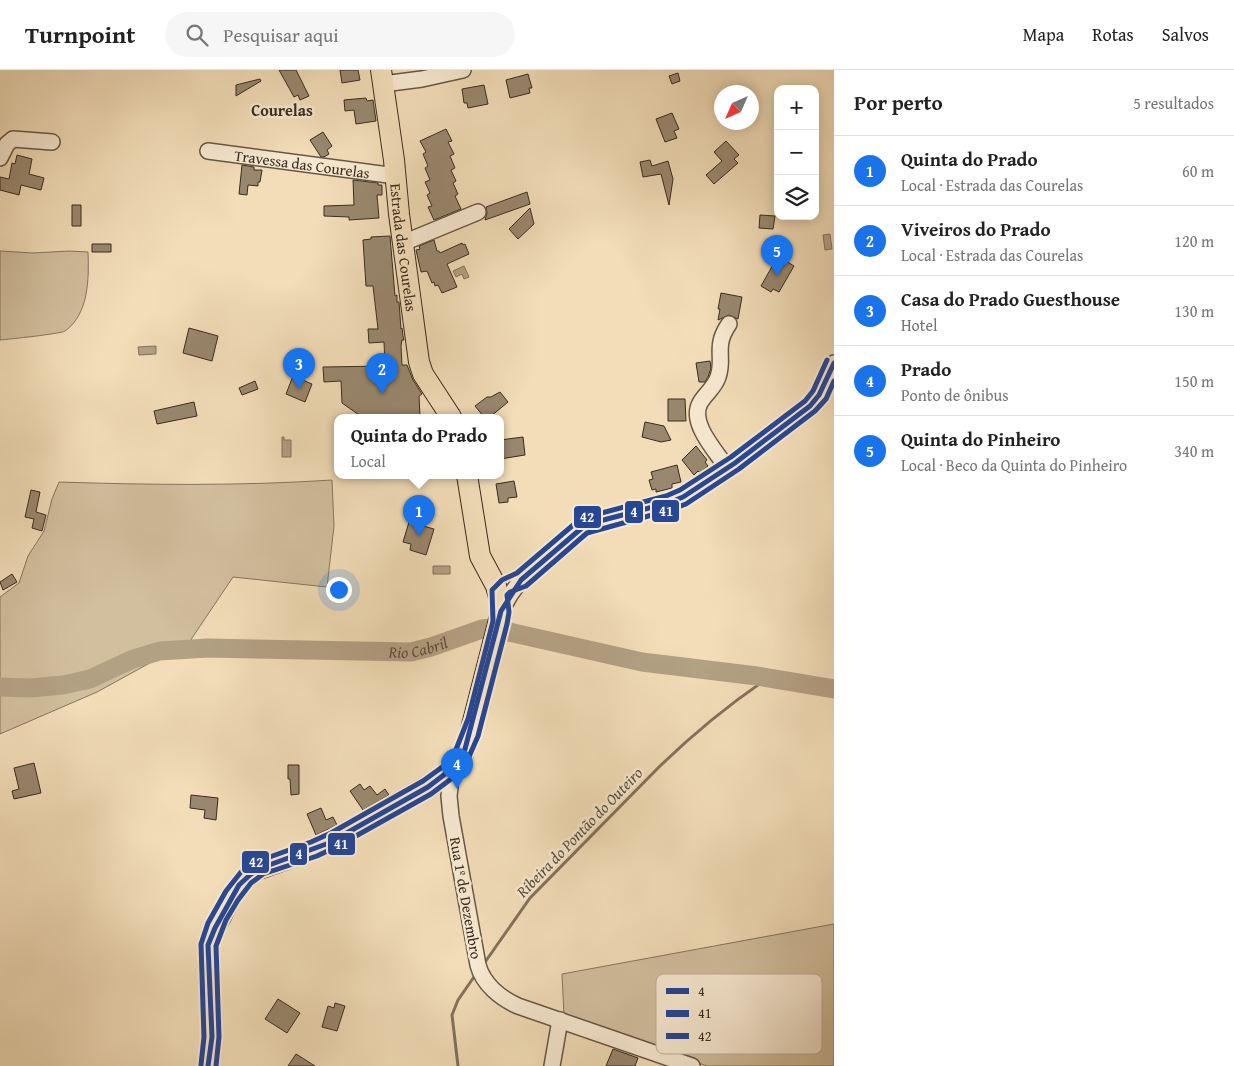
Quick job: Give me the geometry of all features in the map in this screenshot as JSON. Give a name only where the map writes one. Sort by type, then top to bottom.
[{"type":"main road","name":"Estrada das Courelas","points":[[382,77],[419,365],[449,414]]},
{"type":"main road","points":[[208,1066],[212,1043],[208,945],[216,926],[239,885],[258,869],[315,849],[338,838],[432,784],[452,769],[463,754],[507,596],[487,570],[479,552],[468,479]]},
{"type":"street","points":[[382,77],[422,78],[463,70]]},
{"type":"street","points":[[0,158],[7,144],[13,139],[52,142]]},
{"type":"street","name":"Travessa das Courelas","points":[[208,151],[396,176]]},
{"type":"street","points":[[403,243],[478,212]]},
{"type":"street","points":[[727,468],[700,427],[697,413],[702,400],[718,378],[720,342],[729,324]]},
{"type":"street","points":[[507,596],[583,527],[676,500],[727,468],[810,406],[819,395],[834,363]]},
{"type":"street","name":"Rua 1º de Dezembro","points":[[452,769],[449,796],[450,811],[477,962],[482,977],[495,991],[508,1001],[522,1008],[656,1053]]},
{"type":"street","points":[[552,1066],[560,1020]]},
{"type":"street","name":"Rua 1º de Dezembro","points":[[658,1054],[692,1066]]},
{"type":"shaded area","points":[[830,234],[832,249],[825,250],[823,235]]},
{"type":"shaded area","points":[[0,251],[33,253],[88,252],[86,295],[79,315],[73,324],[61,332],[0,340]]},
{"type":"shaded area","points":[[464,266],[469,277],[464,279],[462,274],[456,277],[453,271]]},
{"type":"shaded area","points":[[156,346],[156,354],[139,355],[138,347]]},
{"type":"shaded area","points":[[282,437],[284,437],[284,440],[291,440],[291,457],[282,457]]},
{"type":"shaded area","points":[[332,480],[334,526],[327,587],[233,577],[190,641],[97,692],[0,734],[0,597],[19,583],[28,556],[44,531],[52,499],[59,482],[196,484]]},
{"type":"shaded area","points":[[433,566],[450,566],[450,574],[433,574]]},
{"type":"shaded area","points":[[834,924],[834,1066],[707,1066],[673,1054],[822,1054],[822,974],[656,974],[656,1048],[564,1016],[562,974]]},
{"type":"building","points":[[279,70],[296,70],[309,96],[300,100],[298,95],[294,97]]},
{"type":"building","points":[[340,70],[358,70],[360,80],[342,83]]},
{"type":"building","points":[[678,73],[680,81],[672,84],[669,76]]},
{"type":"building","points":[[528,74],[532,88],[529,88],[530,93],[510,98],[506,80]]},
{"type":"building","points":[[260,79],[261,81],[236,96],[236,85]]},
{"type":"building","points":[[484,85],[488,104],[468,108],[467,103],[464,103],[462,89]]},
{"type":"building","points":[[366,98],[367,101],[373,100],[376,121],[356,124],[354,110],[345,111],[344,100]]},
{"type":"building","points":[[672,113],[679,129],[674,131],[677,138],[665,142],[656,119]]},
{"type":"building","points":[[446,129],[452,141],[448,142],[454,154],[450,156],[455,168],[451,170],[456,181],[453,183],[458,194],[455,196],[461,209],[434,220],[428,207],[432,206],[427,195],[430,193],[425,182],[430,180],[425,168],[428,166],[423,154],[426,152],[420,141]]},
{"type":"building","points":[[323,132],[332,146],[327,150],[329,154],[321,157],[310,140]]},
{"type":"building","points":[[726,141],[739,155],[734,159],[738,163],[714,184],[706,175],[722,161],[714,152]]},
{"type":"building","points":[[17,155],[32,159],[29,174],[44,178],[41,190],[21,185],[19,195],[0,190],[0,177],[9,179],[12,163],[15,164]]},
{"type":"building","points":[[650,160],[652,166],[668,161],[673,179],[669,205],[661,174],[643,177],[640,162]]},
{"type":"building","points":[[242,165],[254,167],[254,170],[262,170],[258,186],[248,185],[247,195],[239,194]]},
{"type":"building","points":[[353,180],[382,185],[382,195],[377,195],[379,218],[349,220],[349,217],[324,216],[324,206],[354,205]]},
{"type":"building","points":[[527,192],[530,204],[485,220],[486,207]]},
{"type":"building","points":[[72,205],[81,205],[81,226],[72,226]]},
{"type":"building","points":[[530,208],[534,224],[518,239],[509,229]]},
{"type":"building","points":[[760,215],[774,216],[773,229],[759,228]]},
{"type":"building","points":[[390,236],[395,296],[397,295],[397,302],[399,302],[401,329],[404,340],[402,340],[401,346],[402,365],[407,365],[413,380],[422,394],[419,396],[420,414],[358,414],[342,403],[341,381],[324,382],[323,367],[385,366],[384,342],[369,343],[368,329],[378,329],[373,286],[366,286],[363,240],[371,239],[371,237]]},
{"type":"building","points":[[434,240],[437,251],[440,253],[462,243],[463,245],[465,244],[469,254],[447,264],[457,287],[442,293],[438,285],[435,286],[434,282],[432,283],[427,271],[421,272],[416,250],[420,249],[419,246]]},
{"type":"building","points":[[92,244],[111,244],[111,252],[92,252]]},
{"type":"building","points":[[778,256],[794,266],[779,292],[773,289],[771,292],[761,286]]},
{"type":"building","points":[[721,293],[742,297],[738,319],[729,315],[718,320]]},
{"type":"building","points":[[189,328],[218,336],[212,361],[183,353]]},
{"type":"building","points":[[710,361],[711,368],[708,377],[705,382],[699,382],[696,363]]},
{"type":"building","points":[[293,376],[312,384],[305,402],[286,394]]},
{"type":"building","points":[[255,381],[258,389],[242,395],[239,388]]},
{"type":"building","points":[[500,392],[508,402],[494,414],[482,414],[475,406],[487,397]]},
{"type":"building","points":[[668,399],[685,399],[686,421],[668,421]]},
{"type":"building","points":[[194,402],[197,416],[157,424],[154,411]]},
{"type":"building","points":[[645,422],[664,426],[671,440],[661,442],[642,437]]},
{"type":"building","points":[[523,437],[525,455],[504,458],[504,439]]},
{"type":"building","points":[[696,446],[707,460],[705,462],[708,466],[700,473],[698,471],[694,475],[682,460]]},
{"type":"building","points":[[677,465],[681,482],[672,484],[672,488],[656,492],[656,489],[652,490],[649,480],[653,479],[651,472]]},
{"type":"building","points":[[514,481],[517,497],[508,498],[508,502],[499,503],[496,484]]},
{"type":"building","points":[[31,490],[40,492],[36,512],[46,515],[42,531],[32,528],[34,519],[25,517]]},
{"type":"building","points":[[409,522],[434,529],[426,555],[410,550],[411,544],[403,542]]},
{"type":"building","points":[[12,574],[17,582],[3,590],[0,582]]},
{"type":"building","points":[[34,763],[41,793],[14,799],[12,791],[19,789],[14,768]]},
{"type":"building","points":[[288,765],[299,765],[299,794],[291,795]]},
{"type":"building","points":[[360,784],[364,790],[370,786],[377,795],[385,789],[389,795],[363,810],[350,791]]},
{"type":"building","points":[[191,795],[218,798],[216,820],[204,818],[205,810],[190,808]]},
{"type":"building","points":[[321,808],[326,820],[333,817],[337,825],[316,835],[307,814]]},
{"type":"building","points":[[278,999],[300,1013],[287,1033],[265,1019]]},
{"type":"building","points":[[335,1003],[345,1006],[337,1031],[322,1027],[328,1006],[334,1008]]},
{"type":"building","points":[[613,1049],[638,1058],[635,1066],[606,1066]]},
{"type":"building","points":[[296,1054],[315,1066],[288,1066]]},
{"type":"waterway","name":"Rio Cabril","points":[[0,687],[30,688],[63,685],[90,679],[133,659],[160,651],[208,648],[411,652],[482,629],[491,628],[642,662],[757,676],[834,689]]},
{"type":"waterway","name":"Ribeira do Pontão do Outeiro","points":[[483,965],[530,898],[659,767],[711,720],[768,678]]},
{"type":"waterway","name":"Ribeira do Pontão do Outeiro","points":[[458,1066],[452,1015],[458,1000],[476,974]]},
{"type":"transit line","name":"42","points":[[201,1065],[204,1037],[201,944],[208,923],[226,891],[241,872],[256,862],[331,833],[423,781],[445,765],[455,752],[468,719],[493,621],[492,590],[502,580],[517,573],[579,520],[666,496],[680,490],[731,457],[805,401],[813,391],[827,360]]},
{"type":"transit line","name":"4","points":[[208,1066],[212,1037],[208,945],[215,928],[239,885],[261,868],[329,843],[428,787],[449,771],[465,749],[501,611],[521,580],[583,527],[683,497],[735,463],[810,406],[819,395],[834,363]]},
{"type":"transit line","name":"41","points":[[216,1066],[219,1037],[216,946],[226,920],[238,900],[251,883],[263,874],[317,856],[338,846],[431,794],[455,776],[468,759],[478,736],[507,624],[509,612],[507,595],[526,586],[587,533],[686,504],[739,469],[815,411],[826,399],[834,381]]},
{"type":"place","name":"Quinta do Pinheiro","points":[[777,276]]},
{"type":"place","name":"Casa do Prado Guesthouse","points":[[299,389]]},
{"type":"place","name":"Viveiros do Prado","points":[[382,394]]},
{"type":"place","name":"Quinta do Prado","points":[[419,536]]},
{"type":"place","name":"Prado","points":[[457,789]]},
{"type":"district","name":"Courelas","points":[[282,110]]}]
